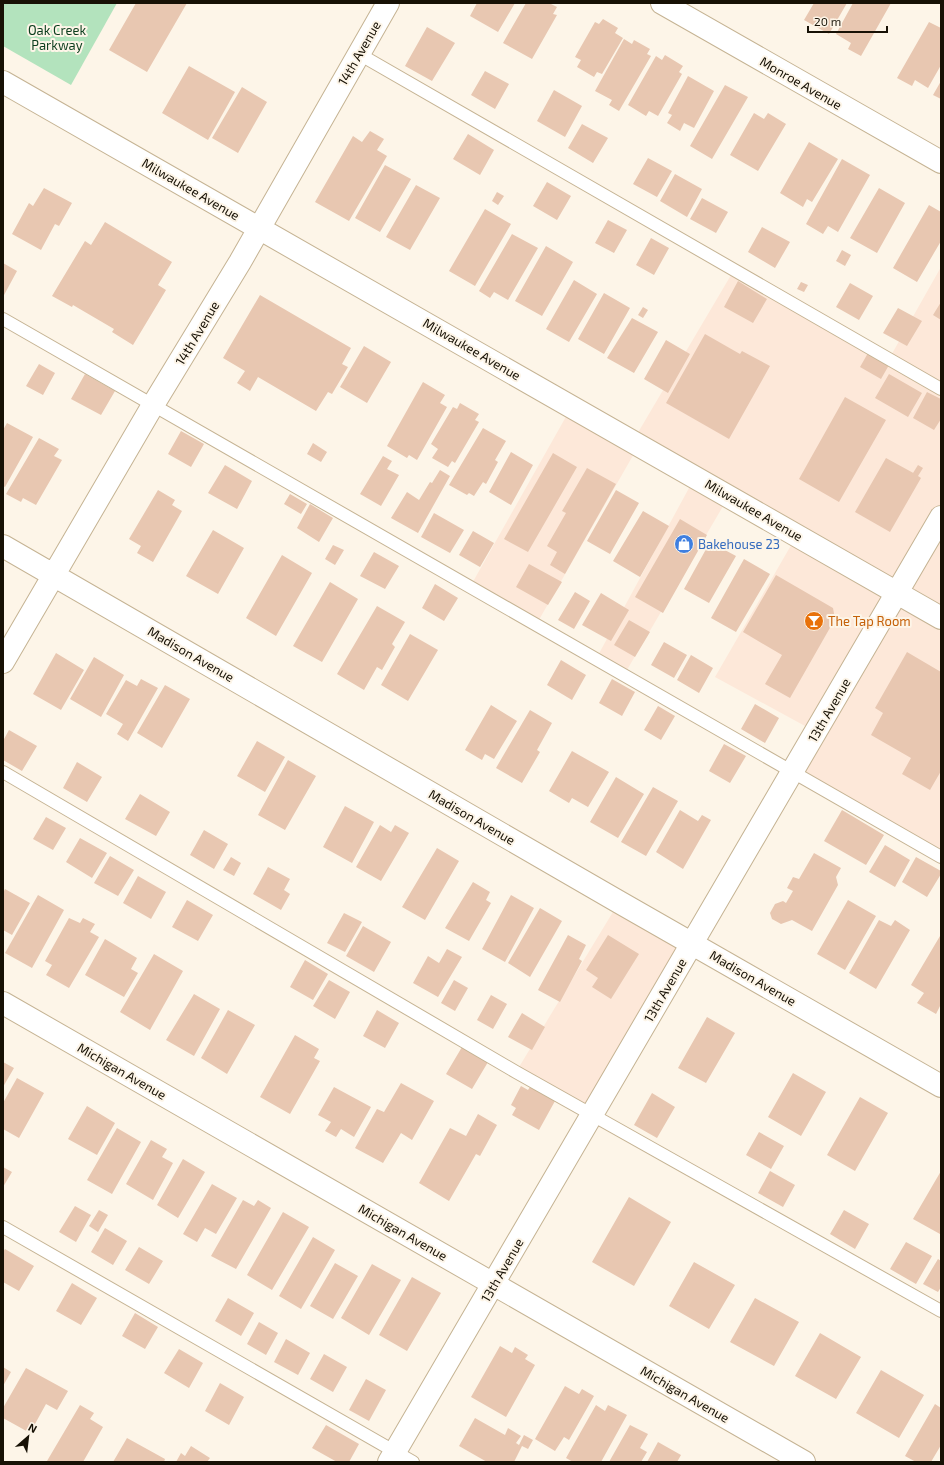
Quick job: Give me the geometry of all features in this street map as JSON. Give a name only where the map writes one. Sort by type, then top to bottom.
[{"type":"street","name":"14th Avenue","points":[[3,662],[259,227],[388,3]]},
{"type":"street","name":"Monroe Avenue","points":[[662,3],[941,162]]},
{"type":"street","name":"Milwaukee Avenue","points":[[3,82],[898,592],[941,618]]},
{"type":"street","name":"13th Avenue","points":[[399,1459],[493,1284],[941,517]]},
{"type":"street","name":"Madison Avenue","points":[[3,546],[941,1086]]},
{"type":"street","name":"Michigan Avenue","points":[[3,1003],[804,1462]]},
{"type":"lane","points":[[359,54],[941,389]]},
{"type":"lane","points":[[3,319],[941,856]]},
{"type":"lane","points":[[3,772],[516,1072],[941,1311]]},
{"type":"lane","points":[[3,1227],[399,1459]]},
{"type":"shaded area","points":[[941,267],[941,857],[793,772],[816,732],[715,677],[797,535],[729,496],[624,675],[596,659],[695,477],[639,445],[536,625],[470,587],[572,406],[633,441],[734,270],[889,359]]},
{"type":"shaded area","points":[[619,902],[692,944],[592,1115],[516,1072]]},
{"type":"green space","name":"Oak Creek Parkway","points":[[3,3],[117,3],[71,85],[3,46]]},
{"type":"building","points":[[136,3],[187,3],[147,72],[109,50]]},
{"type":"building","points":[[477,3],[515,3],[498,32],[470,16]]},
{"type":"building","points":[[526,3],[549,3],[557,7],[553,14],[557,15],[532,59],[503,43]]},
{"type":"building","points":[[814,3],[847,3],[829,34],[804,20]]},
{"type":"building","points":[[853,3],[891,3],[861,56],[848,49],[851,43],[836,34]]},
{"type":"building","points":[[603,19],[618,28],[615,33],[623,38],[602,74],[597,72],[594,77],[577,67],[581,60],[575,57],[595,22],[599,24]]},
{"type":"building","points":[[929,22],[941,28],[941,65],[928,88],[915,80],[912,86],[897,78]]},
{"type":"building","points":[[427,27],[455,43],[432,81],[405,66]]},
{"type":"building","points":[[624,39],[632,44],[634,40],[650,49],[647,54],[651,56],[619,111],[609,105],[612,100],[595,91]]},
{"type":"building","points":[[665,55],[683,66],[679,72],[682,74],[658,116],[649,111],[646,116],[628,105],[656,56],[662,60]]},
{"type":"building","points":[[189,66],[235,92],[208,140],[162,113]]},
{"type":"building","points":[[485,71],[509,84],[495,109],[471,95]]},
{"type":"building","points":[[688,76],[714,91],[694,128],[684,123],[680,131],[667,123],[672,115],[668,113]]},
{"type":"building","points":[[941,81],[941,99],[933,95]]},
{"type":"building","points":[[725,85],[748,97],[712,159],[690,146]]},
{"type":"building","points":[[242,87],[267,102],[238,153],[212,138]]},
{"type":"building","points":[[554,90],[582,106],[565,137],[537,121]]},
{"type":"building","points":[[754,113],[764,119],[768,113],[786,124],[758,171],[730,155]]},
{"type":"building","points":[[582,124],[608,138],[593,163],[568,148]]},
{"type":"building","points":[[370,131],[384,139],[377,150],[387,156],[349,221],[315,202],[353,136],[362,142]]},
{"type":"building","points":[[468,134],[494,150],[480,175],[453,159]]},
{"type":"building","points":[[809,142],[838,159],[812,202],[807,199],[803,207],[780,193]]},
{"type":"building","points":[[648,158],[672,171],[657,197],[633,184]]},
{"type":"building","points":[[842,159],[870,175],[838,232],[828,226],[823,234],[806,224]]},
{"type":"building","points":[[385,165],[411,179],[380,232],[355,218]]},
{"type":"building","points":[[675,174],[702,189],[687,217],[660,201]]},
{"type":"building","points":[[547,182],[571,196],[557,220],[533,206]]},
{"type":"building","points":[[416,185],[440,198],[410,250],[386,237]]},
{"type":"building","points":[[44,188],[72,203],[59,226],[55,224],[41,250],[12,234],[29,203],[33,206]]},
{"type":"building","points":[[879,188],[905,203],[877,253],[850,238]]},
{"type":"building","points":[[497,192],[504,196],[498,205],[492,201]]},
{"type":"building","points":[[702,198],[728,212],[716,233],[690,219]]},
{"type":"building","points":[[929,205],[941,212],[941,241],[917,282],[893,268]]},
{"type":"building","points":[[485,209],[511,224],[475,286],[449,271]]},
{"type":"building","points":[[608,220],[627,230],[614,253],[595,243]]},
{"type":"building","points":[[105,222],[172,262],[158,285],[166,290],[133,345],[112,332],[114,329],[73,305],[72,307],[52,296],[85,241],[91,245]]},
{"type":"building","points":[[762,227],[790,242],[775,268],[748,252]]},
{"type":"building","points":[[512,234],[538,248],[508,300],[494,292],[490,298],[479,291]]},
{"type":"building","points":[[651,238],[669,248],[654,275],[636,265]]},
{"type":"building","points":[[546,246],[573,262],[542,316],[515,301]]},
{"type":"building","points":[[842,250],[851,255],[845,266],[836,261]]},
{"type":"building","points":[[3,263],[17,271],[3,297]]},
{"type":"building","points":[[574,280],[597,294],[569,342],[546,329]]},
{"type":"building","points":[[738,281],[767,299],[753,323],[724,307]]},
{"type":"building","points":[[801,282],[808,285],[804,292],[797,289]]},
{"type":"building","points":[[850,283],[873,296],[859,320],[836,307]]},
{"type":"building","points":[[604,293],[630,308],[604,354],[578,339]]},
{"type":"building","points":[[260,295],[351,348],[342,364],[348,367],[332,394],[328,392],[316,411],[258,377],[250,391],[237,383],[245,371],[223,358]]},
{"type":"building","points":[[941,302],[941,320],[933,315]]},
{"type":"building","points":[[643,307],[648,310],[643,318],[638,315]]},
{"type":"building","points":[[898,308],[922,321],[907,346],[883,333]]},
{"type":"building","points":[[632,318],[658,332],[634,373],[607,358]]},
{"type":"building","points":[[705,334],[740,354],[742,351],[770,366],[729,439],[666,403]]},
{"type":"building","points":[[666,340],[690,354],[668,393],[644,379]]},
{"type":"building","points":[[364,346],[391,362],[367,403],[340,387]]},
{"type":"building","points":[[868,353],[889,365],[881,379],[860,367]]},
{"type":"building","points":[[39,364],[55,373],[43,395],[26,386]]},
{"type":"building","points":[[85,374],[115,391],[101,415],[71,399]]},
{"type":"building","points":[[889,374],[922,393],[908,417],[875,398]]},
{"type":"building","points":[[423,382],[445,395],[440,403],[447,407],[417,460],[409,455],[407,458],[387,446]]},
{"type":"building","points":[[927,392],[941,399],[941,419],[934,430],[913,418]]},
{"type":"building","points":[[845,397],[886,420],[839,502],[799,479]]},
{"type":"building","points":[[460,403],[479,414],[475,420],[479,422],[455,463],[452,461],[448,467],[432,458],[438,449],[431,444],[453,407],[457,409]]},
{"type":"building","points":[[7,423],[33,437],[5,487],[3,486],[3,430]]},
{"type":"building","points":[[483,428],[506,441],[495,460],[498,462],[486,484],[483,482],[474,496],[469,493],[467,495],[449,485]]},
{"type":"building","points":[[181,431],[204,444],[191,467],[168,454]]},
{"type":"building","points":[[39,438],[59,449],[54,456],[62,460],[36,505],[23,498],[21,502],[6,494]]},
{"type":"building","points":[[313,443],[327,452],[321,462],[307,454]]},
{"type":"building","points":[[511,452],[533,465],[511,505],[489,492]]},
{"type":"building","points":[[553,453],[577,467],[528,552],[504,539]]},
{"type":"building","points":[[383,456],[392,461],[387,469],[399,475],[381,506],[360,494]]},
{"type":"building","points":[[886,458],[913,473],[918,465],[923,468],[918,476],[921,478],[890,532],[855,512]]},
{"type":"building","points":[[225,465],[252,481],[237,509],[208,493]]},
{"type":"building","points":[[587,468],[616,484],[565,574],[550,565],[557,552],[547,546],[566,513],[562,511]]},
{"type":"building","points":[[440,470],[450,476],[418,533],[391,518],[407,492],[419,500],[430,482],[432,483]]},
{"type":"building","points":[[158,490],[175,500],[172,505],[182,511],[153,562],[137,553],[141,546],[129,539]]},
{"type":"building","points":[[616,490],[639,503],[610,554],[587,541]]},
{"type":"building","points":[[290,494],[307,504],[301,514],[284,504]]},
{"type":"building","points":[[310,504],[333,518],[319,542],[297,528]]},
{"type":"building","points":[[643,511],[669,526],[640,577],[613,561]]},
{"type":"building","points":[[434,513],[464,530],[450,553],[421,537]]},
{"type":"building","points":[[680,519],[707,535],[663,613],[635,597]]},
{"type":"building","points":[[213,530],[244,548],[218,594],[186,576]]},
{"type":"building","points":[[473,531],[494,543],[480,567],[459,555]]},
{"type":"building","points":[[710,542],[736,556],[709,603],[684,589]]},
{"type":"building","points":[[333,545],[344,550],[335,565],[325,559]]},
{"type":"building","points":[[374,552],[399,566],[385,589],[360,576]]},
{"type":"building","points":[[282,555],[312,573],[276,636],[246,618]]},
{"type":"building","points":[[744,559],[770,574],[736,632],[711,618]]},
{"type":"building","points":[[529,564],[562,582],[548,605],[516,587]]},
{"type":"building","points":[[776,575],[833,608],[835,619],[790,698],[765,684],[782,655],[743,632]]},
{"type":"building","points":[[330,582],[358,599],[322,662],[293,646]]},
{"type":"building","points":[[435,584],[458,598],[444,621],[422,608]]},
{"type":"building","points":[[575,592],[590,601],[574,629],[558,620]]},
{"type":"building","points":[[601,593],[629,610],[611,641],[582,625]]},
{"type":"building","points":[[377,606],[405,622],[392,644],[395,647],[382,670],[377,667],[364,690],[337,674]]},
{"type":"building","points":[[629,620],[650,632],[635,657],[614,645]]},
{"type":"building","points":[[410,634],[438,650],[408,701],[381,685]]},
{"type":"building","points":[[664,642],[687,655],[674,678],[651,665]]},
{"type":"building","points":[[907,652],[941,672],[941,771],[930,790],[902,774],[911,758],[871,735],[883,713],[875,708]]},
{"type":"building","points":[[56,653],[84,670],[61,710],[33,694]]},
{"type":"building","points":[[691,655],[713,668],[699,693],[677,680]]},
{"type":"building","points":[[94,657],[124,675],[101,717],[70,699]]},
{"type":"building","points":[[561,660],[586,675],[572,700],[547,685]]},
{"type":"building","points":[[141,679],[158,688],[128,741],[117,734],[123,724],[106,714],[126,680],[137,686]]},
{"type":"building","points":[[612,679],[635,692],[622,716],[599,703]]},
{"type":"building","points":[[165,685],[190,699],[162,748],[137,733]]},
{"type":"building","points":[[755,704],[779,718],[765,743],[741,729]]},
{"type":"building","points":[[491,705],[517,721],[494,759],[485,754],[482,760],[465,750]]},
{"type":"building","points":[[658,706],[675,716],[661,740],[644,730]]},
{"type":"building","points":[[530,710],[552,723],[537,750],[540,752],[522,783],[496,768]]},
{"type":"building","points":[[9,730],[37,746],[22,771],[3,760],[3,741]]},
{"type":"building","points":[[257,741],[285,757],[265,792],[237,776]]},
{"type":"building","points":[[724,744],[746,756],[730,783],[709,771]]},
{"type":"building","points":[[572,751],[609,772],[588,807],[572,798],[569,803],[549,791]]},
{"type":"building","points":[[288,760],[316,776],[285,830],[258,815]]},
{"type":"building","points":[[77,762],[102,777],[87,802],[63,788]]},
{"type":"building","points":[[616,777],[644,794],[618,838],[590,822]]},
{"type":"building","points":[[653,787],[678,801],[646,856],[621,842]]},
{"type":"building","points":[[140,794],[170,812],[156,836],[125,819]]},
{"type":"building","points":[[345,806],[374,822],[352,863],[323,847]]},
{"type":"building","points":[[680,810],[698,821],[702,815],[711,820],[683,869],[656,852]]},
{"type":"building","points":[[842,810],[884,835],[866,865],[824,841]]},
{"type":"building","points":[[46,817],[66,828],[53,850],[33,839]]},
{"type":"building","points":[[380,825],[391,832],[395,825],[409,833],[381,881],[356,867]]},
{"type":"building","points":[[204,830],[228,844],[214,869],[190,855]]},
{"type":"building","points":[[80,838],[107,853],[92,878],[66,862]]},
{"type":"building","points":[[885,845],[910,860],[895,887],[869,872]]},
{"type":"building","points":[[437,848],[459,861],[425,920],[402,907]]},
{"type":"building","points":[[814,853],[841,868],[836,877],[838,885],[812,931],[792,920],[781,924],[772,919],[770,913],[775,904],[783,901],[786,903],[793,891],[787,888],[793,877],[799,879]]},
{"type":"building","points":[[110,856],[134,870],[118,896],[94,883]]},
{"type":"building","points":[[231,857],[241,863],[234,876],[223,870]]},
{"type":"building","points":[[916,857],[941,871],[941,874],[927,897],[902,882]]},
{"type":"building","points":[[268,867],[290,879],[284,890],[290,894],[281,910],[253,894]]},
{"type":"building","points":[[138,876],[166,892],[151,919],[123,903]]},
{"type":"building","points":[[473,882],[490,892],[486,900],[491,903],[469,941],[445,928]]},
{"type":"building","points":[[5,889],[30,903],[12,935],[3,930],[3,893]]},
{"type":"building","points":[[38,895],[64,910],[32,968],[5,953]]},
{"type":"building","points":[[511,895],[534,908],[505,962],[482,949]]},
{"type":"building","points":[[187,900],[213,915],[198,941],[172,927]]},
{"type":"building","points":[[848,900],[876,916],[845,970],[817,954]]},
{"type":"building","points":[[540,908],[562,921],[530,977],[508,963]]},
{"type":"building","points":[[344,913],[362,922],[345,952],[327,943]]},
{"type":"building","points":[[69,918],[80,923],[83,918],[95,924],[90,932],[99,937],[69,988],[46,975],[52,965],[45,961]]},
{"type":"building","points":[[879,920],[891,926],[895,920],[910,930],[876,989],[849,973]]},
{"type":"building","points":[[363,926],[391,942],[374,972],[346,956]]},
{"type":"building","points":[[568,935],[586,945],[579,959],[582,961],[560,1002],[538,990]]},
{"type":"building","points":[[608,935],[639,954],[611,999],[592,987],[598,978],[586,970]]},
{"type":"building","points":[[940,936],[941,1004],[936,1014],[917,1003],[924,993],[911,985]]},
{"type":"building","points":[[105,939],[137,958],[131,969],[138,973],[124,997],[85,975]]},
{"type":"building","points":[[447,949],[462,957],[438,997],[413,983],[428,956],[439,963]]},
{"type":"building","points":[[154,954],[183,971],[150,1030],[120,1012]]},
{"type":"building","points":[[305,960],[328,974],[313,1000],[290,987]]},
{"type":"building","points":[[329,980],[350,992],[335,1019],[313,1006]]},
{"type":"building","points":[[454,980],[468,988],[455,1011],[441,1003]]},
{"type":"building","points":[[194,994],[220,1009],[194,1056],[166,1040]]},
{"type":"building","points":[[491,995],[507,1004],[493,1029],[477,1020]]},
{"type":"building","points":[[228,1010],[255,1025],[227,1074],[201,1058]]},
{"type":"building","points":[[377,1010],[399,1023],[385,1048],[363,1036]]},
{"type":"building","points":[[522,1013],[545,1027],[532,1050],[508,1037]]},
{"type":"building","points":[[707,1017],[735,1033],[706,1083],[678,1068]]},
{"type":"building","points":[[295,1035],[319,1049],[314,1058],[320,1061],[290,1114],[260,1097]]},
{"type":"building","points":[[462,1047],[488,1062],[472,1089],[446,1074]]},
{"type":"building","points":[[3,1062],[14,1068],[3,1087]]},
{"type":"building","points":[[793,1073],[826,1092],[801,1136],[768,1117]]},
{"type":"building","points":[[17,1078],[44,1093],[19,1138],[3,1129],[3,1103]]},
{"type":"building","points":[[401,1083],[434,1101],[412,1140],[401,1133],[383,1163],[355,1148],[377,1109],[384,1112]]},
{"type":"building","points":[[521,1086],[528,1090],[530,1087],[555,1101],[539,1130],[512,1115],[516,1108],[511,1105]]},
{"type":"building","points":[[334,1087],[371,1107],[354,1137],[341,1129],[336,1137],[325,1131],[331,1122],[318,1115]]},
{"type":"building","points":[[652,1093],[675,1107],[657,1138],[634,1125]]},
{"type":"building","points":[[860,1097],[888,1113],[855,1171],[827,1155]]},
{"type":"building","points":[[87,1106],[115,1123],[97,1155],[68,1139]]},
{"type":"building","points":[[478,1114],[497,1125],[480,1156],[476,1154],[449,1201],[419,1183],[450,1128],[466,1136]]},
{"type":"building","points":[[117,1128],[141,1142],[112,1194],[87,1180]]},
{"type":"building","points":[[759,1132],[784,1146],[771,1169],[746,1155]]},
{"type":"building","points":[[151,1140],[167,1149],[162,1157],[173,1163],[153,1200],[126,1184]]},
{"type":"building","points":[[183,1159],[205,1172],[178,1218],[157,1205]]},
{"type":"building","points":[[3,1167],[12,1172],[3,1187]]},
{"type":"building","points":[[770,1171],[795,1185],[783,1207],[758,1193]]},
{"type":"building","points":[[941,1171],[941,1232],[940,1234],[913,1219]]},
{"type":"building","points":[[212,1184],[237,1198],[216,1234],[205,1228],[197,1242],[183,1234]]},
{"type":"building","points":[[629,1197],[671,1222],[634,1286],[592,1262]]},
{"type":"building","points":[[243,1200],[254,1206],[258,1200],[271,1208],[236,1269],[211,1256]]},
{"type":"building","points":[[75,1206],[91,1215],[76,1242],[59,1232]]},
{"type":"building","points":[[99,1210],[108,1215],[98,1232],[89,1226]]},
{"type":"building","points":[[844,1210],[869,1224],[855,1249],[830,1234]]},
{"type":"building","points":[[283,1212],[309,1227],[272,1290],[247,1275]]},
{"type":"building","points":[[105,1228],[127,1241],[113,1265],[91,1252]]},
{"type":"building","points":[[313,1237],[335,1250],[301,1309],[279,1296]]},
{"type":"building","points":[[906,1242],[932,1256],[916,1284],[890,1269]]},
{"type":"building","points":[[139,1247],[163,1261],[149,1284],[125,1270]]},
{"type":"building","points":[[5,1249],[34,1266],[19,1291],[3,1282],[3,1252]]},
{"type":"building","points":[[938,1259],[941,1261],[941,1287],[938,1292],[923,1284]]},
{"type":"building","points":[[694,1262],[735,1285],[709,1329],[669,1306]]},
{"type":"building","points":[[335,1263],[358,1276],[333,1319],[310,1306]]},
{"type":"building","points":[[372,1264],[401,1280],[369,1335],[341,1318]]},
{"type":"building","points":[[412,1277],[441,1293],[407,1351],[379,1335]]},
{"type":"building","points":[[72,1283],[97,1298],[81,1325],[56,1311]]},
{"type":"building","points":[[228,1298],[254,1313],[241,1336],[215,1321]]},
{"type":"building","points":[[755,1298],[799,1322],[774,1366],[730,1342]]},
{"type":"building","points":[[135,1313],[158,1327],[145,1349],[122,1336]]},
{"type":"building","points":[[259,1322],[278,1333],[266,1355],[247,1344]]},
{"type":"building","points":[[820,1333],[861,1357],[836,1399],[795,1376]]},
{"type":"building","points":[[286,1339],[310,1353],[298,1375],[274,1362]]},
{"type":"building","points":[[500,1346],[512,1353],[515,1347],[528,1355],[525,1359],[535,1365],[506,1417],[471,1397]]},
{"type":"building","points":[[179,1349],[203,1363],[189,1388],[164,1373]]},
{"type":"building","points":[[324,1354],[347,1367],[333,1392],[310,1379]]},
{"type":"building","points":[[3,1367],[11,1372],[3,1386]]},
{"type":"building","points":[[26,1368],[68,1391],[57,1410],[46,1404],[30,1433],[3,1418],[3,1408]]},
{"type":"building","points":[[881,1370],[924,1395],[899,1438],[856,1413]]},
{"type":"building","points":[[366,1379],[386,1390],[369,1421],[349,1410]]},
{"type":"building","points":[[220,1383],[244,1397],[229,1425],[205,1411]]},
{"type":"building","points":[[565,1386],[579,1394],[582,1389],[594,1396],[569,1440],[564,1437],[555,1451],[535,1439]]},
{"type":"building","points":[[935,1404],[941,1408],[941,1445],[931,1462],[916,1462],[905,1456]]},
{"type":"building","points":[[80,1405],[94,1413],[90,1419],[103,1427],[83,1462],[48,1462],[47,1461]]},
{"type":"building","points":[[596,1405],[605,1411],[608,1405],[627,1415],[601,1462],[573,1462],[566,1458]]},
{"type":"building","points":[[475,1418],[505,1435],[508,1428],[521,1436],[516,1443],[519,1445],[524,1435],[533,1440],[528,1449],[522,1446],[514,1462],[487,1462],[459,1446]]},
{"type":"building","points":[[326,1425],[359,1444],[349,1462],[337,1462],[312,1448]]},
{"type":"building","points":[[630,1425],[648,1434],[640,1448],[647,1452],[641,1462],[609,1462]]},
{"type":"building","points":[[127,1438],[165,1459],[164,1462],[113,1462]]},
{"type":"building","points":[[658,1442],[681,1455],[677,1462],[647,1462]]},
{"type":"building","points":[[191,1446],[210,1458],[207,1462],[176,1462],[181,1453],[185,1456]]},
{"type":"place","name":"Bakehouse 23","points":[[684,544]]},
{"type":"place","name":"The Tap Room","points":[[814,621]]}]
